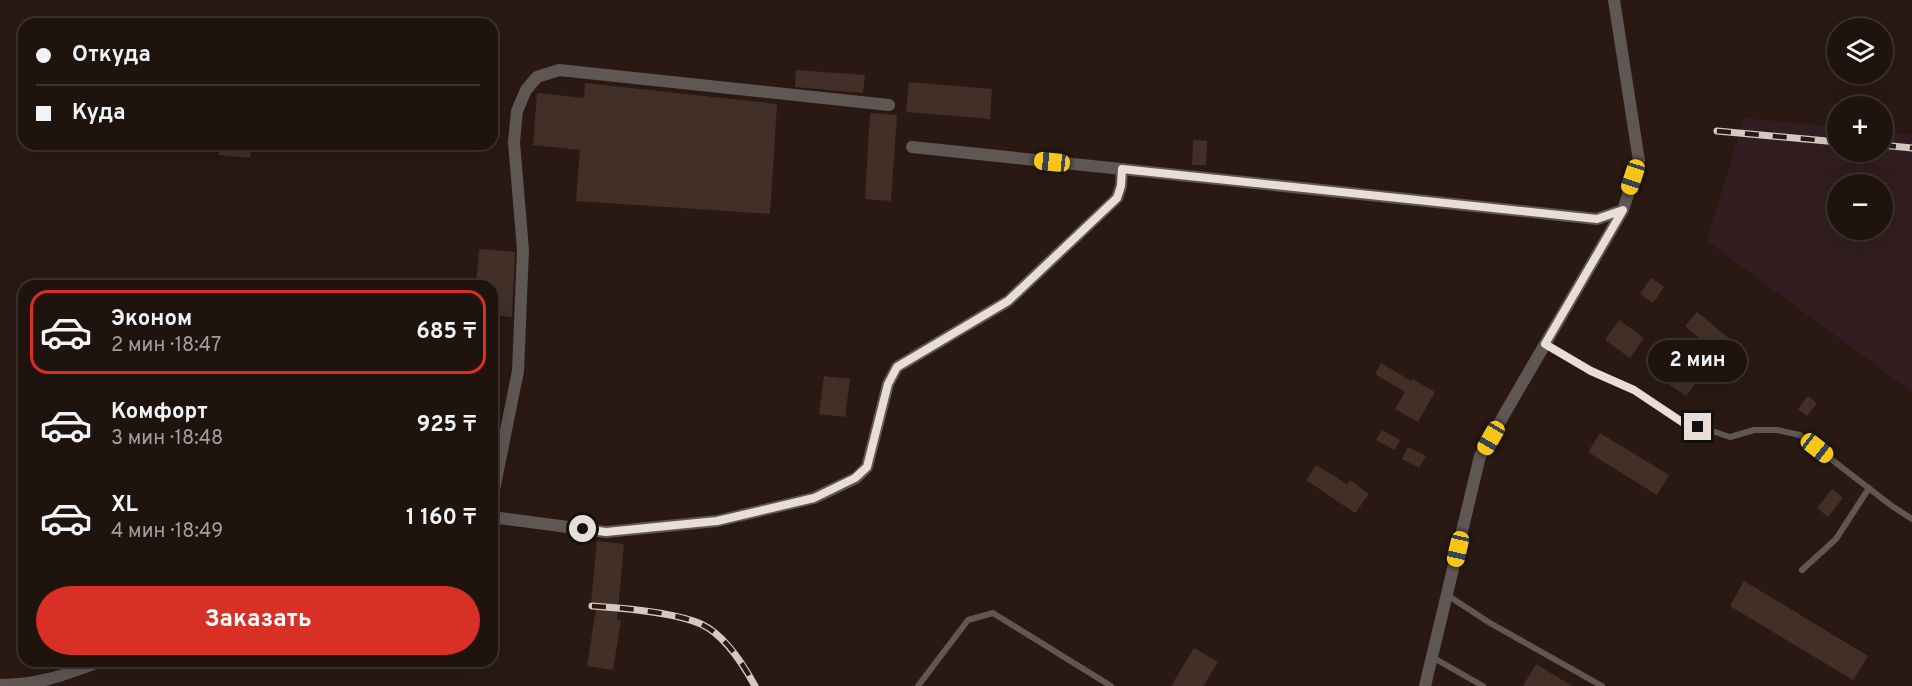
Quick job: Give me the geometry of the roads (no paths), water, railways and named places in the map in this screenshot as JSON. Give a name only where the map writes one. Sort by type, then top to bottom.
[{"type":"street","points":[[1425,686],[1480,456],[1623,210],[1639,161],[1614,0]]},
{"type":"street","points":[[498,470],[518,370],[523,250],[514,142],[517,111],[526,90],[537,77],[559,70],[889,105]]},
{"type":"street","points":[[912,147],[1597,219],[1623,210]]},
{"type":"street","points":[[498,518],[606,532],[717,521],[814,498],[855,478],[867,467],[888,384],[897,367],[1008,301],[1117,198],[1121,186],[1122,169]]},
{"type":"street","points":[[0,685],[48,680],[85,667]]},
{"type":"lane","points":[[1545,344],[1591,371],[1634,390],[1682,422],[1730,437],[1754,430],[1778,429],[1800,435],[1912,519]]},
{"type":"lane","points":[[1802,570],[1836,538],[1869,488]]},
{"type":"lane","points":[[1447,595],[1490,623],[1602,686]]},
{"type":"lane","points":[[918,686],[968,620],[993,614],[1111,686]]},
{"type":"lane","points":[[1432,657],[1483,686]]},
{"type":"railway","points":[[1717,131],[1827,141]]},
{"type":"railway","points":[[1893,146],[1912,148]]},
{"type":"railway","points":[[592,606],[633,609],[701,624],[718,635],[725,643],[755,686]]}]
